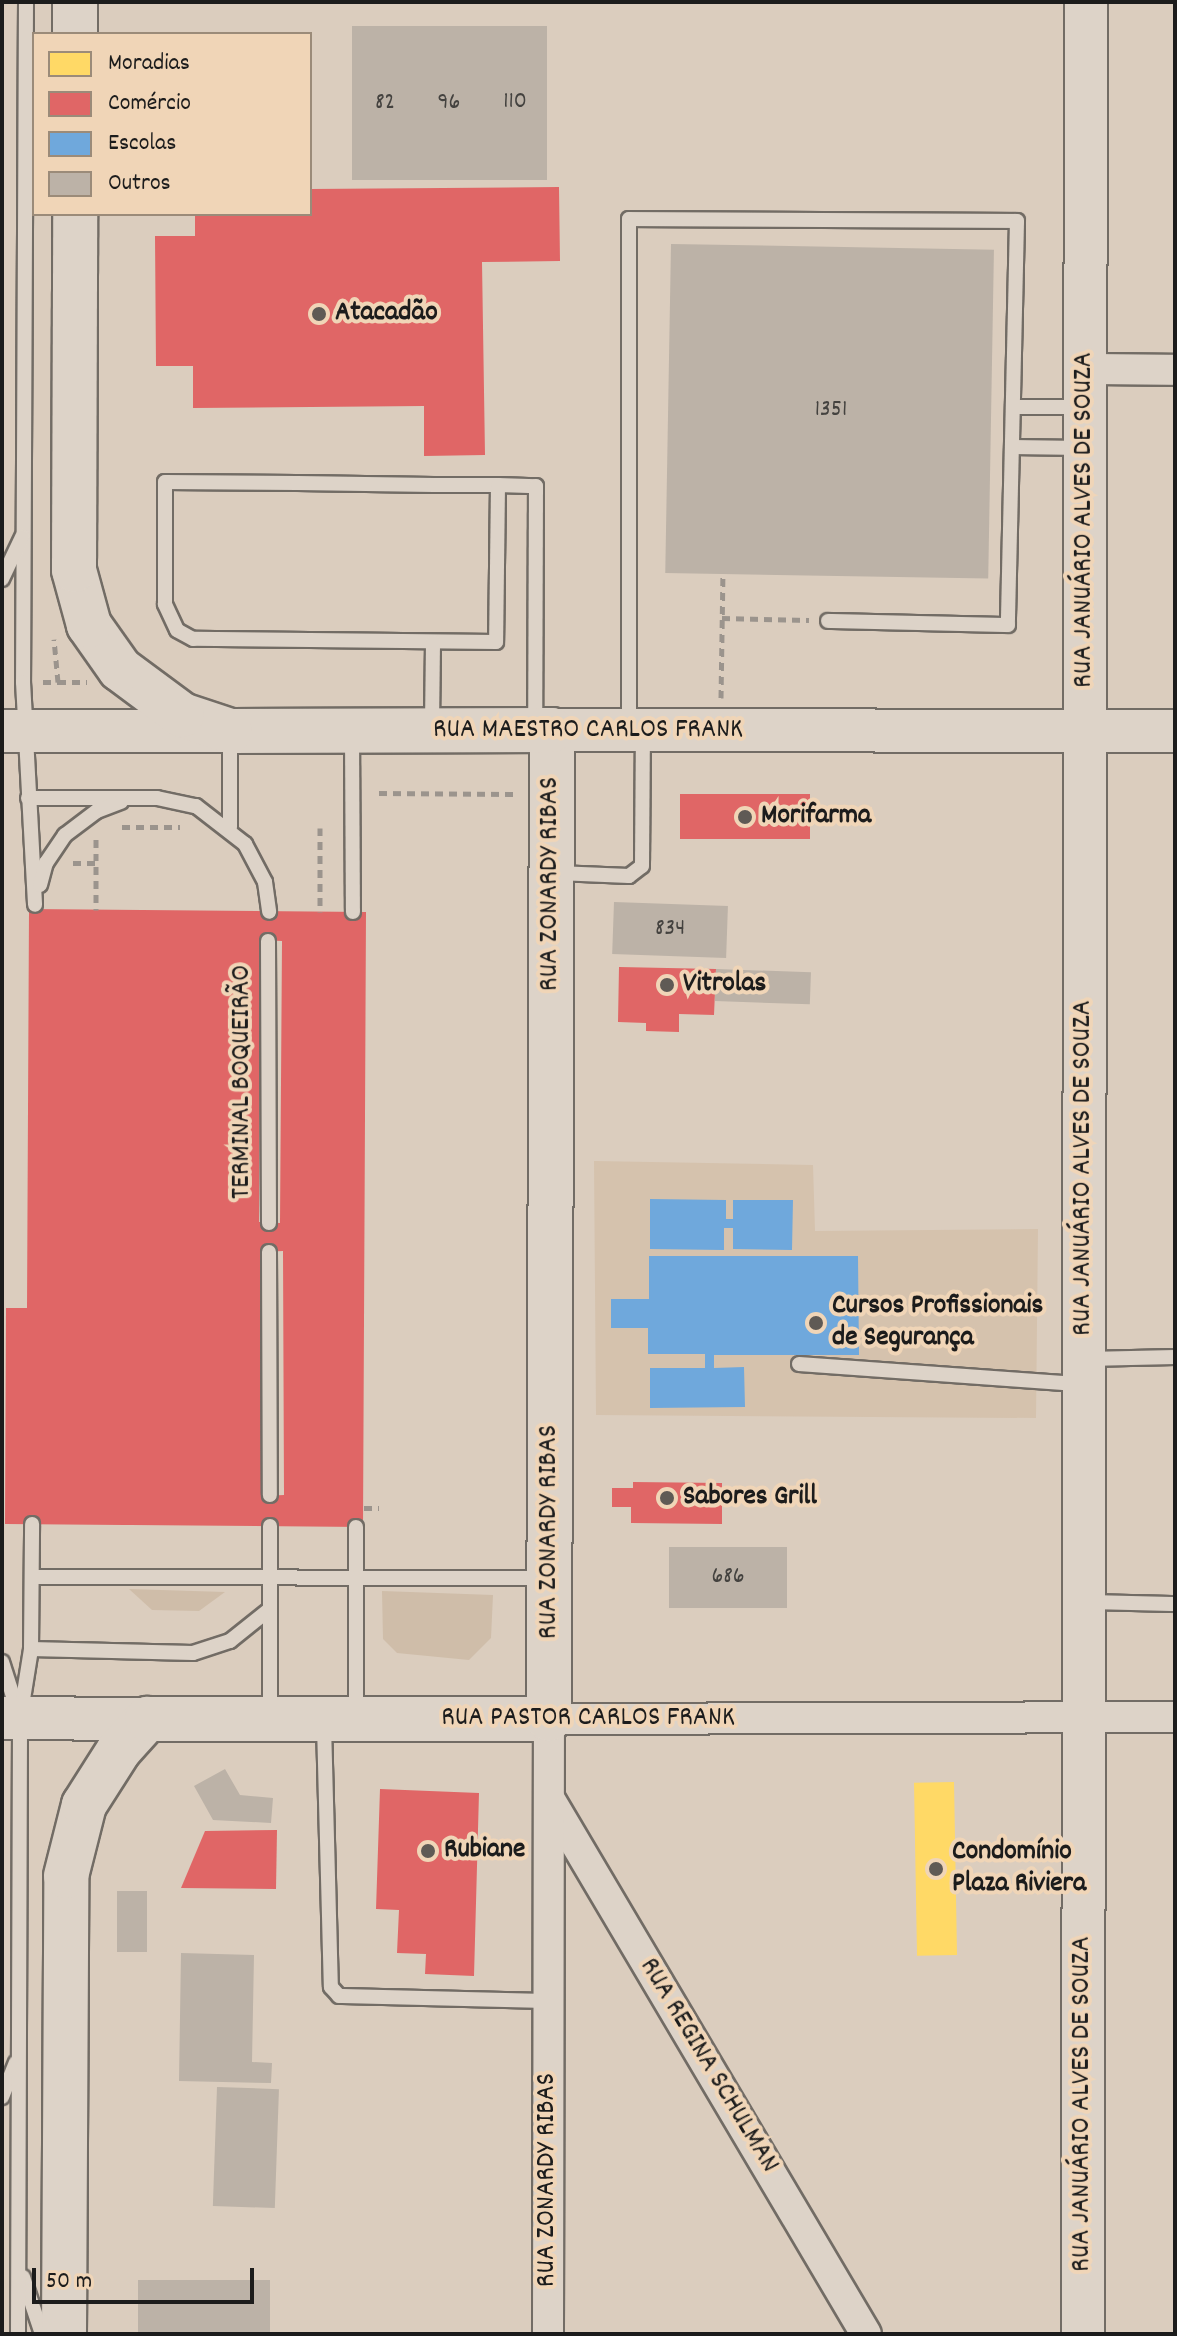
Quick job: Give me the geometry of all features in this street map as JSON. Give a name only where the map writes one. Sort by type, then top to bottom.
[{"type":"main road","points":[[75,2],[75,32]]},
{"type":"main road","points":[[75,216],[74,570],[79,597],[102,649],[138,688],[182,715],[230,731]]},
{"type":"main road","name":"RUA MAESTRO CARLOS FRANK","points":[[230,731],[543,730]]},
{"type":"main road","name":"RUA ZONARDY RIBAS","points":[[543,730],[551,794],[549,1719]]},
{"type":"main road","points":[[64,2334],[66,1876],[84,1805],[101,1774],[147,1719]]},
{"type":"main road","name":"RUA PASTOR CARLOS FRANK","points":[[147,1719],[549,1719]]},
{"type":"street","name":"RUA JANUÁRIO ALVES DE SOUZA","points":[[1083,2334],[1086,2]]},
{"type":"street","points":[[1085,388],[1175,370]]},
{"type":"street","name":"RUA MAESTRO CARLOS FRANK","points":[[543,730],[1175,731]]},
{"type":"street","name":"RUA MAESTRO CARLOS FRANK","points":[[13,731],[230,731]]},
{"type":"street","name":"RUA PASTOR CARLOS FRANK","points":[[549,1719],[1175,1717]]},
{"type":"street","name":"RUA PASTOR CARLOS FRANK","points":[[11,1718],[147,1719]]},
{"type":"street","name":"RUA ZONARDY RIBAS","points":[[548,2334],[549,1719]]},
{"type":"street","name":"RUA REGINA SCHULMAN","points":[[549,1798],[866,2334]]},
{"type":"lane","points":[[26,2],[24,533],[13,731],[28,798],[35,905],[46,863],[65,835],[97,811],[137,798]]},
{"type":"lane","points":[[551,873],[629,876],[642,866],[636,731],[629,219],[1017,221],[1008,625],[828,621]]},
{"type":"lane","points":[[1013,407],[1085,388]]},
{"type":"lane","points":[[1012,447],[1085,448]]},
{"type":"lane","points":[[498,485],[496,642],[193,639],[177,630],[165,604],[165,482],[498,485],[536,486],[543,730]]},
{"type":"lane","points":[[2,579],[24,533]]},
{"type":"lane","points":[[432,731],[433,642]]},
{"type":"lane","points":[[230,731],[230,827]]},
{"type":"lane","points":[[352,731],[353,912]]},
{"type":"lane","points":[[28,798],[177,800],[230,827],[256,862],[269,912]]},
{"type":"lane","name":"TERMINAL BOQUEIRÃO","points":[[268,941],[269,1223]]},
{"type":"lane","points":[[269,1252],[270,1495]]},
{"type":"lane","points":[[799,1364],[1084,1372],[1175,1357]]},
{"type":"lane","points":[[11,1718],[31,1649],[32,1524]]},
{"type":"lane","points":[[270,1526],[270,1718]]},
{"type":"lane","points":[[356,1527],[356,1578],[340,1719],[331,1987],[339,1996],[549,2001]]},
{"type":"lane","points":[[32,1577],[550,1578]]},
{"type":"lane","points":[[1084,1602],[1175,1604]]},
{"type":"lane","points":[[31,1649],[193,1653],[230,1641],[270,1609]]},
{"type":"lane","points":[[2,1662],[11,1718],[19,2055],[18,2334]]},
{"type":"lane","points":[[2,2097],[19,2055]]},
{"type":"lane","points":[[19,2263],[42,2334]]},
{"type":"path","points":[[720,731],[723,574]]},
{"type":"path","points":[[722,618],[828,621]]},
{"type":"path","points":[[58,682],[88,682]]},
{"type":"path","points":[[379,793],[551,794]]},
{"type":"path","points":[[96,827],[96,910]]},
{"type":"path","points":[[111,827],[230,827]]},
{"type":"path","points":[[320,828],[320,912]]},
{"type":"shaded area","name":"Cursos Profissionais de Segurança","points":[[594,1161],[813,1165],[815,1231],[1038,1229],[1036,1418],[596,1415]]},
{"type":"shaded area","points":[[129,1589],[225,1592],[199,1611],[152,1610]]},
{"type":"shaded area","points":[[382,1591],[493,1595],[491,1638],[469,1660],[397,1653],[383,1639]]},
{"type":"building: Moradias","name":"Condomínio Plaza Riviera","points":[[954,1782],[957,1955],[917,1956],[914,1783]]},
{"type":"building: Comércio","name":"Atacadão","points":[[559,187],[560,261],[482,262],[485,455],[424,456],[424,406],[193,408],[193,366],[156,366],[155,236],[195,236],[195,216],[312,216],[312,189]]},
{"type":"building: Comércio","name":"Morifarma","points":[[680,794],[810,794],[810,839],[680,839]]},
{"type":"building: Comércio","points":[[29,909],[366,912],[363,1527],[5,1524],[6,1308],[27,1308]],"holes":[[[260,940],[282,941],[280,1223],[259,1222]],[[283,1251],[284,1495],[262,1496],[261,1252]]]},
{"type":"building: Comércio","name":"Vitrolas","points":[[619,967],[716,969],[714,1015],[679,1014],[679,1032],[646,1031],[646,1023],[618,1022]]},
{"type":"building: Comércio","name":"Sabores Grill","points":[[633,1482],[722,1483],[722,1524],[631,1523],[631,1507],[612,1507],[612,1488],[633,1488]]},
{"type":"building: Comércio","name":"Rubiane","points":[[380,1789],[479,1793],[474,1976],[425,1974],[426,1954],[397,1953],[399,1910],[376,1909]]},
{"type":"building: Comércio","points":[[277,1830],[276,1889],[181,1888],[205,1831]]},
{"type":"building: Escolas","points":[[650,1199],[726,1200],[726,1219],[733,1219],[733,1200],[793,1200],[792,1250],[733,1249],[733,1228],[724,1228],[724,1250],[650,1249]]},
{"type":"building: Escolas","points":[[649,1256],[858,1256],[859,1355],[714,1355],[714,1368],[744,1367],[745,1407],[650,1408],[650,1368],[705,1368],[705,1354],[648,1354],[648,1328],[611,1328],[611,1299],[649,1299]]},
{"type":"building: Outros","points":[[352,26],[547,26],[547,180],[352,180]]},
{"type":"building: Outros","points":[[671,244],[994,250],[988,579],[665,573]]},
{"type":"building: Outros","points":[[614,902],[728,906],[726,958],[612,954]]},
{"type":"building: Outros","points":[[716,969],[811,972],[810,1004],[715,1001]]},
{"type":"building: Outros","points":[[669,1547],[787,1547],[787,1608],[669,1608]]},
{"type":"building: Outros","points":[[225,1769],[240,1795],[273,1798],[271,1823],[213,1820],[194,1786]]},
{"type":"building: Outros","points":[[117,1891],[147,1891],[147,1952],[117,1952]]},
{"type":"building: Outros","points":[[181,1953],[254,1955],[252,2062],[272,2063],[271,2083],[179,2081]]},
{"type":"building: Outros","points":[[217,2087],[279,2089],[275,2208],[213,2206]]},
{"type":"building: Outros","points":[[138,2280],[270,2280],[270,2334],[138,2334]]},
{"type":"place","name":"Atacadão","points":[[319,314]]},
{"type":"place","name":"Morifarma","points":[[745,817]]},
{"type":"place","name":"Vitrolas","points":[[667,985]]},
{"type":"place","name":"Cursos Profissionais de Segurança","points":[[816,1323]]},
{"type":"place","name":"Sabores Grill","points":[[667,1498]]},
{"type":"place","name":"Rubiane","points":[[428,1851]]},
{"type":"place","name":"Condomínio Plaza Riviera","points":[[936,1869]]}]
